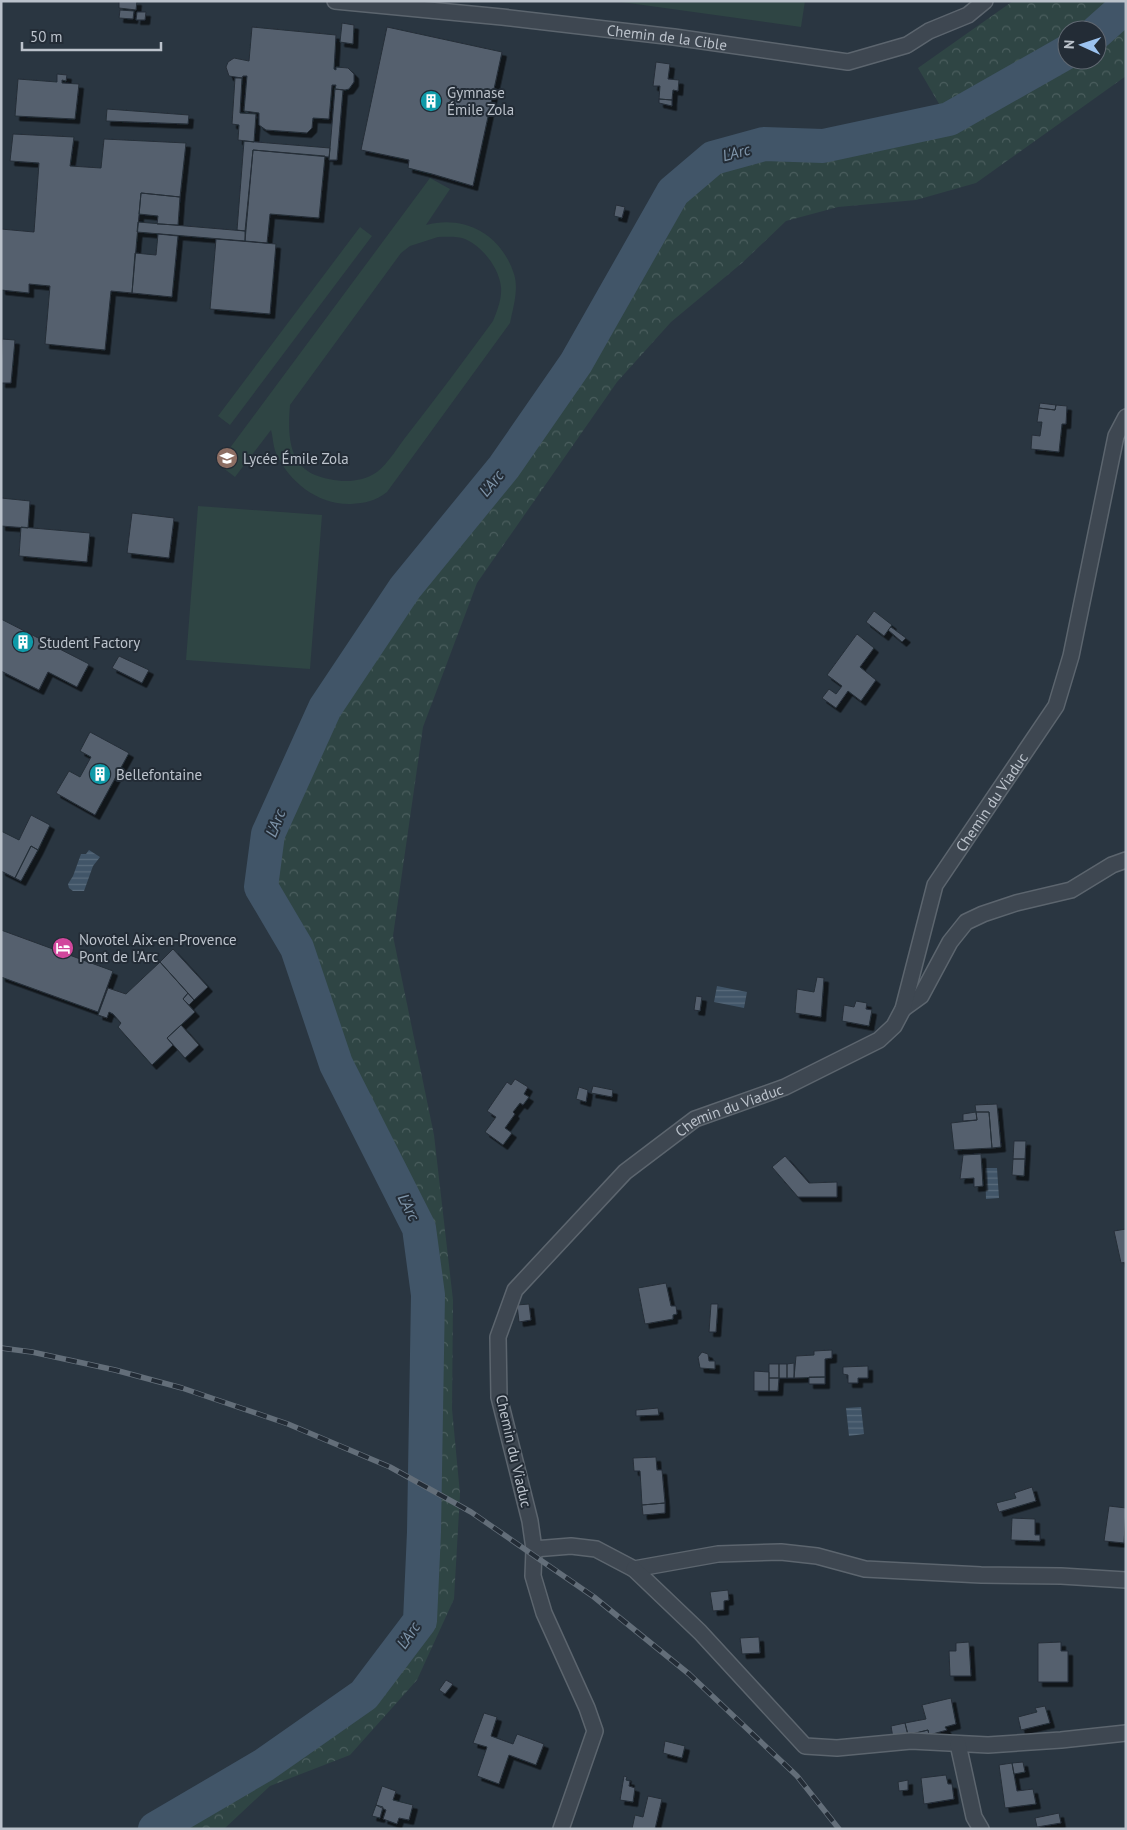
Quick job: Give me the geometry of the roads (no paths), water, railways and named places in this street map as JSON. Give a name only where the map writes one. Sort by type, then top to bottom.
[{"type":"street","name":"Chemin de la Cible","points":[[335,1],[502,16],[848,62],[907,45],[929,31],[968,14],[985,1]]},
{"type":"street","name":"Chemin du Viaduc","points":[[562,1829],[596,1731],[544,1613],[533,1576],[534,1549],[530,1521],[499,1397],[498,1337],[515,1290],[625,1172],[695,1119],[785,1087],[879,1040],[894,1026],[903,1009],[935,885],[1056,706],[1071,656],[1116,436],[1126,417]]},
{"type":"street","points":[[903,1009],[921,996],[950,942],[966,922],[1016,903],[1071,890],[1112,865],[1126,860]]},
{"type":"street","points":[[534,1549],[571,1546],[596,1549],[634,1569],[700,1632],[806,1746],[837,1748],[911,1741],[988,1745],[1126,1733]]},
{"type":"street","points":[[634,1569],[718,1554],[782,1552],[817,1556],[865,1569],[981,1576],[1061,1576],[1126,1580]]},
{"type":"street","points":[[958,1744],[974,1817],[981,1829]]},
{"type":"water","points":[[89,850],[100,857],[93,866],[84,891],[73,891],[69,888],[68,884],[81,854],[86,854]]},
{"type":"water","points":[[717,986],[747,992],[744,1008],[714,1002]]},
{"type":"water","points":[[985,1168],[997,1168],[999,1198],[986,1199]]},
{"type":"water","points":[[861,1407],[864,1434],[849,1436],[846,1408]]},
{"type":"waterway","name":"L'Arc","points":[[1107,23],[1126,6]]},
{"type":"waterway","name":"L'Arc","points":[[155,1829],[264,1765],[364,1695],[420,1621],[424,1532],[428,1295],[419,1228],[336,1064],[297,948],[261,887],[268,834],[325,708],[405,588],[504,467],[576,363],[673,192],[713,158],[764,144],[823,146],[949,119],[1057,58]]},
{"type":"railway","points":[[1,1348],[32,1352],[115,1370],[182,1388],[288,1424],[390,1467],[471,1512],[594,1597],[689,1674],[797,1776],[839,1829]]},
{"type":"place","name":"Gymnase Émile Zola","points":[[431,101]]},
{"type":"place","name":"Lycée Émile Zola","points":[[227,458]]},
{"type":"place","name":"Student Factory","points":[[23,642]]},
{"type":"place","name":"Bellefontaine","points":[[100,774]]},
{"type":"place","name":"Novotel Aix-en-Provence Pont de l'Arc","points":[[63,948]]}]
